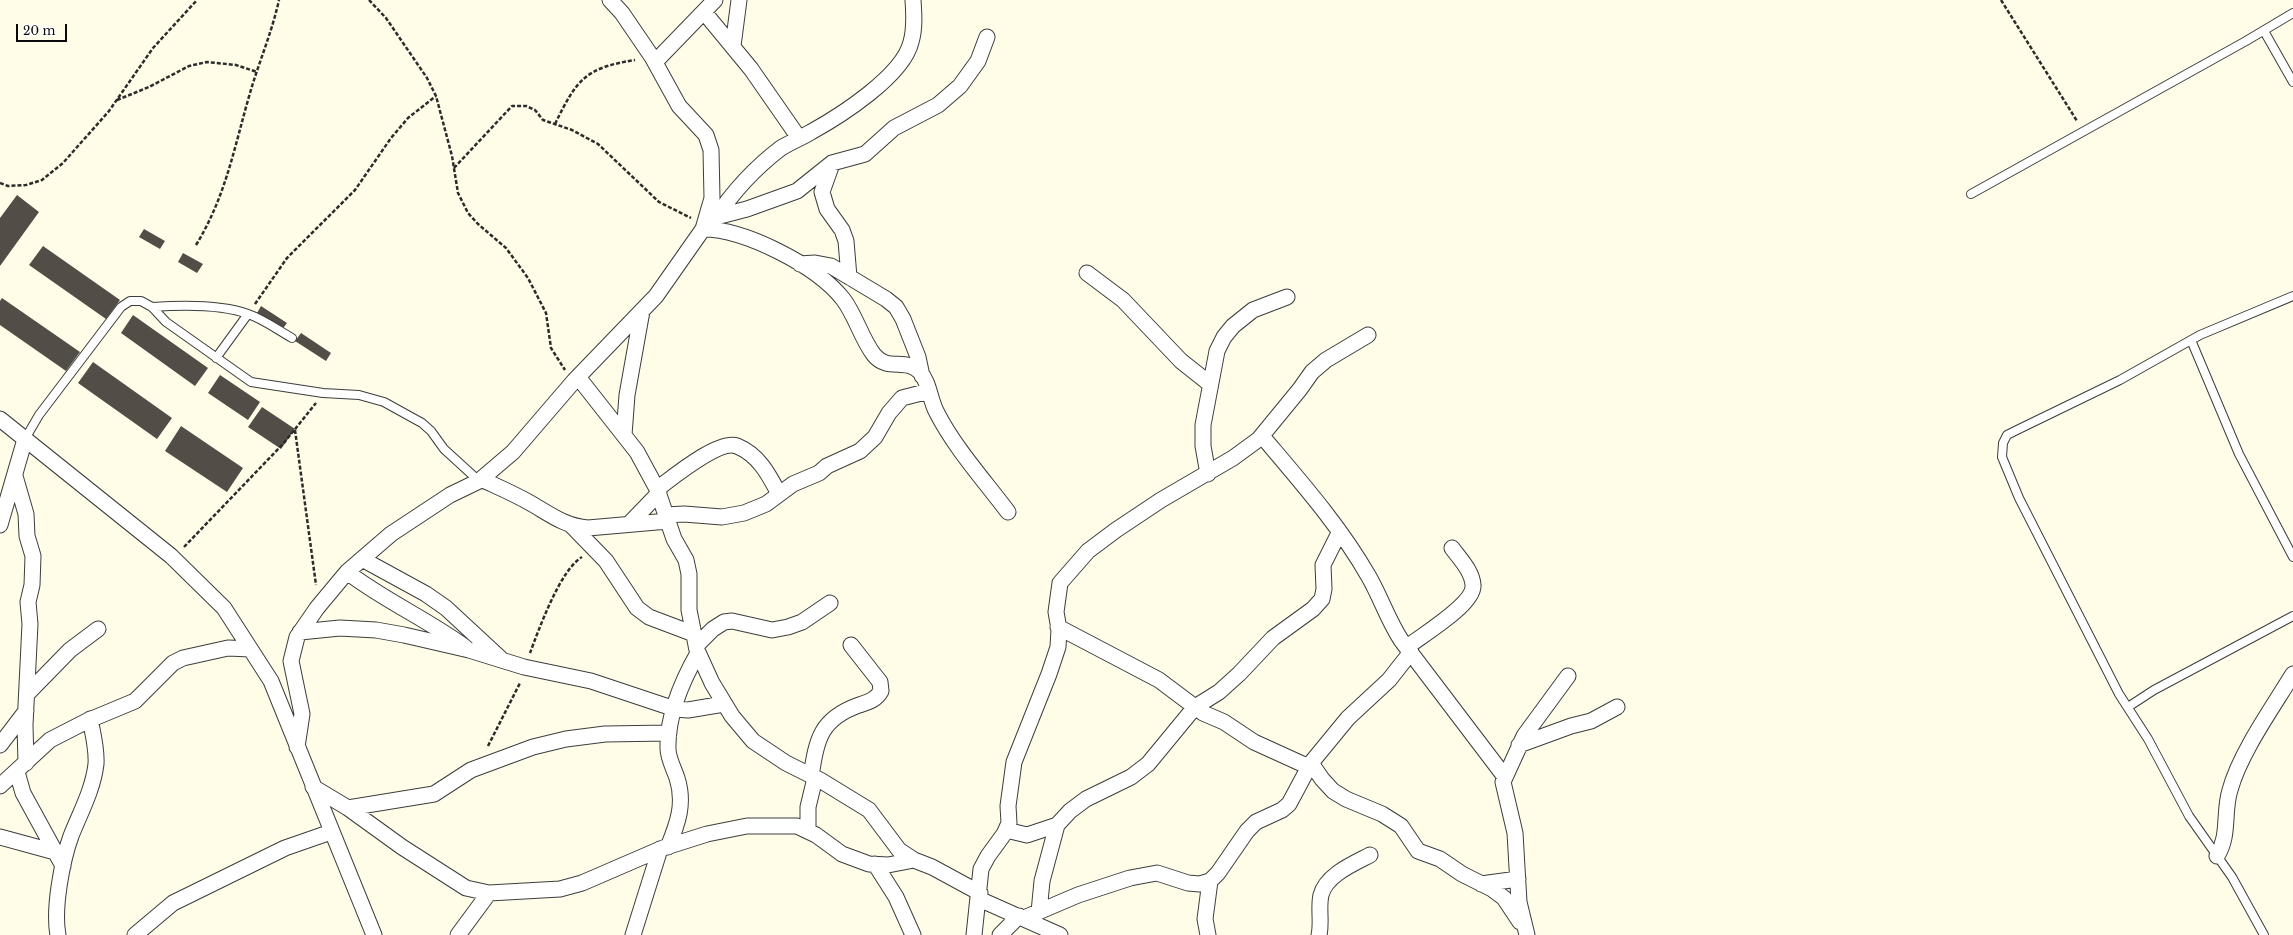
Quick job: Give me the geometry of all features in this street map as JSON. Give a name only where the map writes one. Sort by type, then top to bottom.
[{"type":"street","points":[[610,0],[622,13],[653,60],[679,106],[706,135],[711,150],[712,198],[708,225]]},
{"type":"street","points":[[653,60],[715,0]]},
{"type":"street","points":[[733,46],[740,0]]},
{"type":"street","points":[[297,747],[302,714],[291,661],[300,632],[319,605],[347,572],[391,534],[450,495],[480,480],[513,452],[576,379],[656,296],[708,225],[753,172],[780,149],[840,115],[879,86],[900,62],[911,44],[914,29],[913,0]]},
{"type":"street","points":[[704,12],[733,46],[799,138]]},
{"type":"street","points":[[708,225],[797,191],[832,163],[865,154],[894,128],[938,105],[960,86],[978,61],[987,37]]},
{"type":"street","points":[[832,163],[822,192],[827,209],[842,230],[846,241],[849,277]]},
{"type":"street","points":[[708,225],[753,240],[800,264],[831,285],[844,301],[865,341],[880,361],[889,365],[899,363],[913,366],[922,376]]},
{"type":"street","points":[[800,264],[815,263],[831,266],[896,307],[903,318],[918,357],[922,376],[936,411],[1008,512]]},
{"type":"street","points":[[1087,273],[1123,300],[1181,361],[1210,384]]},
{"type":"street","points":[[1208,474],[1203,446],[1203,424],[1217,351],[1224,337],[1233,326],[1253,310],[1287,297]]},
{"type":"street","points":[[624,434],[627,395],[642,310]]},
{"type":"street","points":[[974,935],[982,869],[1009,823],[1008,806],[1014,762],[1049,674],[1058,647],[1056,612],[1060,583],[1088,551],[1161,500],[1208,474],[1233,458],[1262,436],[1312,372],[1326,360],[1368,335]]},
{"type":"street","points":[[576,379],[624,434],[637,452],[658,491],[674,539],[686,560],[689,574],[689,610],[696,644],[712,683],[724,704],[753,741],[786,763],[869,810],[899,850],[914,860],[932,867],[979,896],[1060,935]]},
{"type":"street","points":[[480,480],[504,489],[552,518],[572,526],[588,528],[667,518],[684,514],[722,517],[744,513],[766,504],[793,484],[819,473],[827,466],[860,451],[875,437],[889,413],[902,398],[929,391]]},
{"type":"street","points":[[0,419],[173,559],[224,608],[272,681],[331,832],[374,935]]},
{"type":"street","points":[[1262,436],[1340,533],[1369,577],[1389,621],[1409,650],[1505,777]]},
{"type":"street","points":[[0,525],[25,439]]},
{"type":"street","points":[[630,523],[658,491],[720,447],[736,446],[756,458],[767,471],[779,494]]},
{"type":"street","points":[[15,476],[26,514],[27,536],[32,556],[32,585],[28,602],[30,624],[27,694],[21,768],[23,792],[63,866]]},
{"type":"street","points":[[572,526],[606,561],[637,608],[649,617],[696,644]]},
{"type":"street","points":[[1039,912],[1042,881],[1057,825],[1070,811],[1086,799],[1132,777],[1148,764],[1195,707],[1219,692],[1240,674],[1273,638],[1312,609],[1322,598],[1324,589],[1323,565],[1340,533]]},
{"type":"street","points":[[1206,932],[1206,902],[1210,881],[1256,822],[1282,810],[1289,804],[1310,765],[1348,718],[1389,680],[1409,650],[1464,603],[1472,592],[1474,586],[1471,577],[1452,548]]},
{"type":"street","points":[[362,559],[426,594],[446,608],[502,660]]},
{"type":"street","points":[[347,572],[370,590],[445,632],[469,650]]},
{"type":"street","points":[[633,935],[664,848],[681,811],[680,791],[668,751],[669,733],[683,682],[696,644],[713,629],[724,622],[732,621],[772,630],[788,627],[802,622],[830,603]]},
{"type":"street","points":[[1058,627],[1159,680],[1195,707],[1224,722],[1254,742],[1310,765],[1333,791],[1346,799],[1391,818],[1401,826],[1418,851],[1440,859],[1462,874],[1504,898],[1526,932]]},
{"type":"street","points":[[300,632],[340,628],[376,630],[469,650],[526,668],[591,681],[675,709],[688,710],[724,704]]},
{"type":"street","points":[[27,694],[70,650],[98,629]]},
{"type":"street","points":[[808,831],[808,807],[816,745],[826,724],[846,710],[875,699],[881,691],[880,682],[851,645]]},
{"type":"street","points":[[0,786],[50,740],[90,719],[135,701],[173,664],[183,658],[228,648],[250,649]]},
{"type":"street","points":[[2217,856],[2222,848],[2226,832],[2226,807],[2234,779],[2265,720],[2293,674]]},
{"type":"street","points":[[1526,932],[1519,902],[1514,833],[1503,782],[1519,745],[1548,701],[1568,676]]},
{"type":"street","points":[[1519,745],[1571,726],[1591,722],[1617,707]]},
{"type":"street","points":[[0,745],[26,711]]},
{"type":"street","points":[[58,935],[56,912],[63,866],[71,835],[91,786],[96,764],[95,744],[90,719]]},
{"type":"street","points":[[348,808],[434,794],[479,767],[533,747],[566,739],[605,734],[669,733]]},
{"type":"street","points":[[313,787],[348,808],[402,848],[466,888],[489,893],[560,889],[582,883],[664,848],[707,834],[747,826],[797,826],[808,831],[842,854],[875,864],[888,865],[914,860]]},
{"type":"street","points":[[1006,830],[1027,835],[1057,825]]},
{"type":"street","points":[[135,935],[173,903],[285,848],[331,832]]},
{"type":"street","points":[[0,837],[55,852]]},
{"type":"street","points":[[1319,935],[1321,894],[1327,884],[1338,873],[1370,855]]},
{"type":"street","points":[[875,864],[896,897],[913,935]]},
{"type":"street","points":[[1000,935],[1022,917],[1039,912],[1078,895],[1130,878],[1157,873],[1194,884],[1210,881]]},
{"type":"street","points":[[1481,884],[1518,879]]},
{"type":"street","points":[[458,935],[489,893]]},
{"type":"lane","points":[[1971,194],[2264,31],[2293,13]]},
{"type":"lane","points":[[2264,31],[2293,82]]},
{"type":"lane","points":[[2264,935],[2232,877],[2189,816],[2148,739],[2128,707],[2064,589],[2018,498],[2002,456],[2007,435],[2120,380],[2191,340],[2293,296]]},
{"type":"lane","points":[[25,439],[39,415],[121,306],[130,301],[141,301],[152,307],[166,322],[251,382],[322,393],[359,395],[384,402],[407,413],[431,431],[444,449],[480,480]]},
{"type":"lane","points":[[152,307],[182,306],[240,311],[292,338]]},
{"type":"lane","points":[[216,358],[248,314]]},
{"type":"lane","points":[[2191,340],[2239,454],[2293,557]]},
{"type":"lane","points":[[2128,707],[2154,690],[2293,616]]},
{"type":"path","points":[[0,183],[8,186],[26,185],[42,180],[63,163],[117,100],[153,48],[197,0]]},
{"type":"path","points":[[196,245],[221,198],[257,72],[274,22],[279,0]]},
{"type":"path","points":[[369,0],[386,18],[427,78],[436,96],[454,168],[458,193],[468,213],[478,224],[506,248],[539,298],[546,313],[551,348],[576,379]]},
{"type":"path","points":[[2001,0],[2084,132]]},
{"type":"path","points":[[554,124],[576,88],[588,73],[611,64],[653,60]]},
{"type":"path","points":[[117,100],[149,87],[189,66],[207,62],[236,65],[257,72]]},
{"type":"path","points":[[248,314],[287,258],[355,190],[391,138],[408,118],[436,96]]},
{"type":"path","points":[[454,168],[512,106],[526,106],[535,110],[543,120],[572,130],[598,144],[659,202],[708,225]]},
{"type":"path","points":[[173,559],[295,430],[322,393]]},
{"type":"path","points":[[295,430],[319,605]]},
{"type":"path","points":[[479,767],[526,668],[539,627],[567,572],[578,559],[594,549]]},
{"type":"building","points":[[17,195],[39,212],[0,266],[0,218]]},
{"type":"building","points":[[144,229],[165,241],[160,249],[139,237]]},
{"type":"building","points":[[43,246],[120,300],[106,319],[29,265]]},
{"type":"building","points":[[183,253],[203,264],[197,273],[178,262]]},
{"type":"building","points":[[2,298],[80,352],[66,371],[0,325],[0,301]]},
{"type":"building","points":[[261,306],[287,323],[281,331],[256,315]]},
{"type":"building","points":[[133,315],[208,368],[195,386],[121,333]]},
{"type":"building","points":[[301,333],[331,353],[326,361],[295,341]]},
{"type":"building","points":[[93,362],[172,418],[157,439],[78,383]]},
{"type":"building","points":[[220,375],[260,402],[248,420],[208,393]]},
{"type":"building","points":[[262,407],[295,429],[281,449],[248,427]]},
{"type":"building","points":[[181,426],[243,468],[227,492],[165,451]]}]
